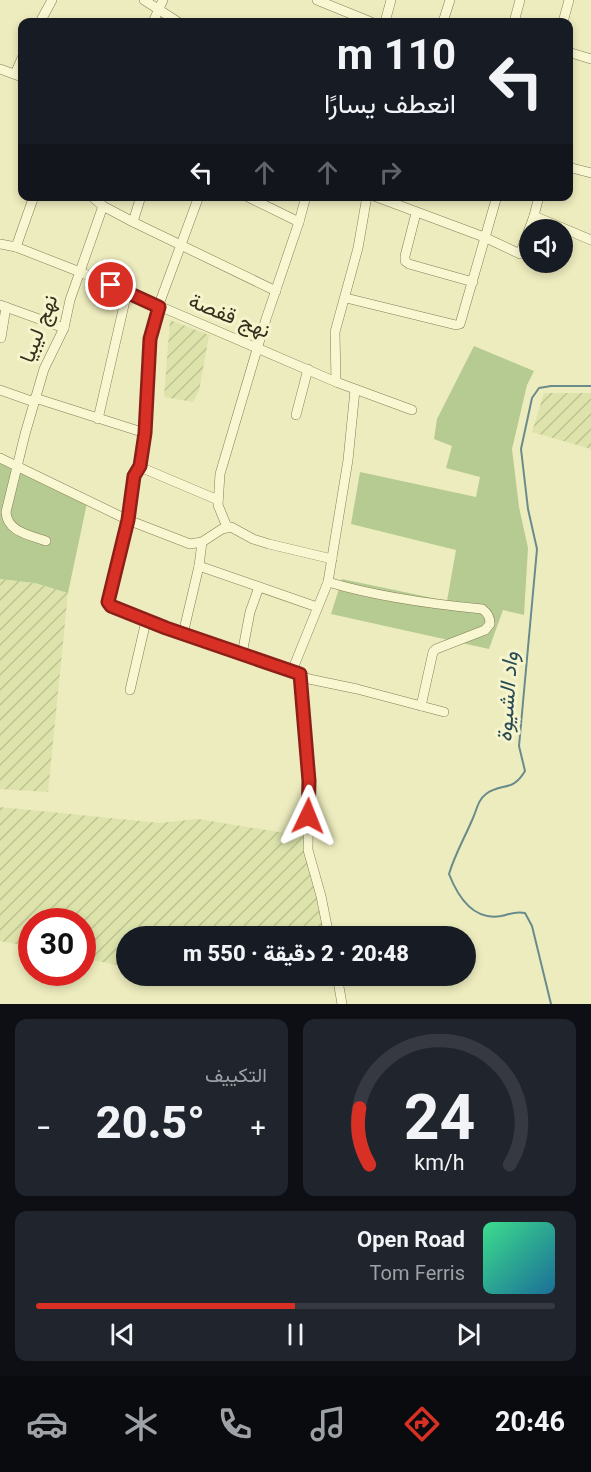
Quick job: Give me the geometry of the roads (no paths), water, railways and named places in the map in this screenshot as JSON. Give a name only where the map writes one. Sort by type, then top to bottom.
[{"type":"street","points":[[42,18],[52,0]]},
{"type":"street","points":[[144,0],[171,18]]},
{"type":"street","points":[[155,18],[163,0]]},
{"type":"street","points":[[317,0],[361,18]]},
{"type":"street","points":[[386,18],[391,0]]},
{"type":"street","points":[[444,18],[450,0]]},
{"type":"street","points":[[515,18],[520,0]]},
{"type":"street","points":[[564,18],[569,0]]},
{"type":"street","points":[[573,53],[591,58]]},
{"type":"street","points":[[0,69],[18,76]]},
{"type":"street","points":[[573,168],[591,173]]},
{"type":"street","points":[[16,247],[32,201]]},
{"type":"street","points":[[97,201],[180,246],[276,291]]},
{"type":"street","points":[[133,222],[139,201]]},
{"type":"street","points":[[197,201],[159,307],[150,339],[145,433],[140,466],[134,476],[128,520],[108,602],[111,606],[146,621],[309,679],[444,712]]},
{"type":"street","points":[[256,201],[300,222]]},
{"type":"street","points":[[305,201],[300,222],[257,348],[223,464],[218,500],[227,527],[269,544],[332,559]]},
{"type":"street","points":[[336,382],[335,332],[358,248],[366,201]]},
{"type":"street","points":[[386,201],[484,237],[520,254],[538,201]]},
{"type":"street","points":[[346,298],[456,325],[460,324],[495,201]]},
{"type":"street","name":"نهج ليبيا","points":[[46,541],[15,529],[6,517],[34,400],[44,369],[64,328],[80,272],[103,206]]},
{"type":"street","points":[[416,213],[405,261],[473,282]]},
{"type":"street","points":[[534,216],[591,240]]},
{"type":"street","name":"نهج قفصة","points":[[0,244],[16,247],[80,272],[355,390],[412,410]]},
{"type":"street","points":[[98,419],[127,292]]},
{"type":"street","points":[[1,338],[3,306],[64,328]]},
{"type":"street","points":[[296,415],[308,369]]},
{"type":"street","points":[[0,390],[145,433]]},
{"type":"street","points":[[327,926],[308,850],[309,781],[296,673],[316,607],[327,582],[332,559],[348,460],[355,390]]},
{"type":"street","points":[[0,458],[128,520],[190,544],[202,542],[227,527]]},
{"type":"street","points":[[140,466],[218,500]]},
{"type":"street","points":[[183,634],[199,566],[202,542]]},
{"type":"street","points":[[199,566],[316,607]]},
{"type":"street","points":[[327,582],[357,591],[436,605],[482,609],[486,612],[490,624],[485,630],[433,652],[421,706]]},
{"type":"street","points":[[242,654],[250,612],[259,587]]},
{"type":"street","points":[[130,690],[146,621]]},
{"type":"street","points":[[339,986],[342,1004]]},
{"type":"waterway","name":"واد الشيوة","points":[[551,1004],[532,926],[525,913],[491,917],[482,915],[462,899],[449,874],[481,799],[492,790],[516,782],[525,771],[519,746],[537,549],[528,509],[521,449],[532,398],[539,388],[591,386]]}]
